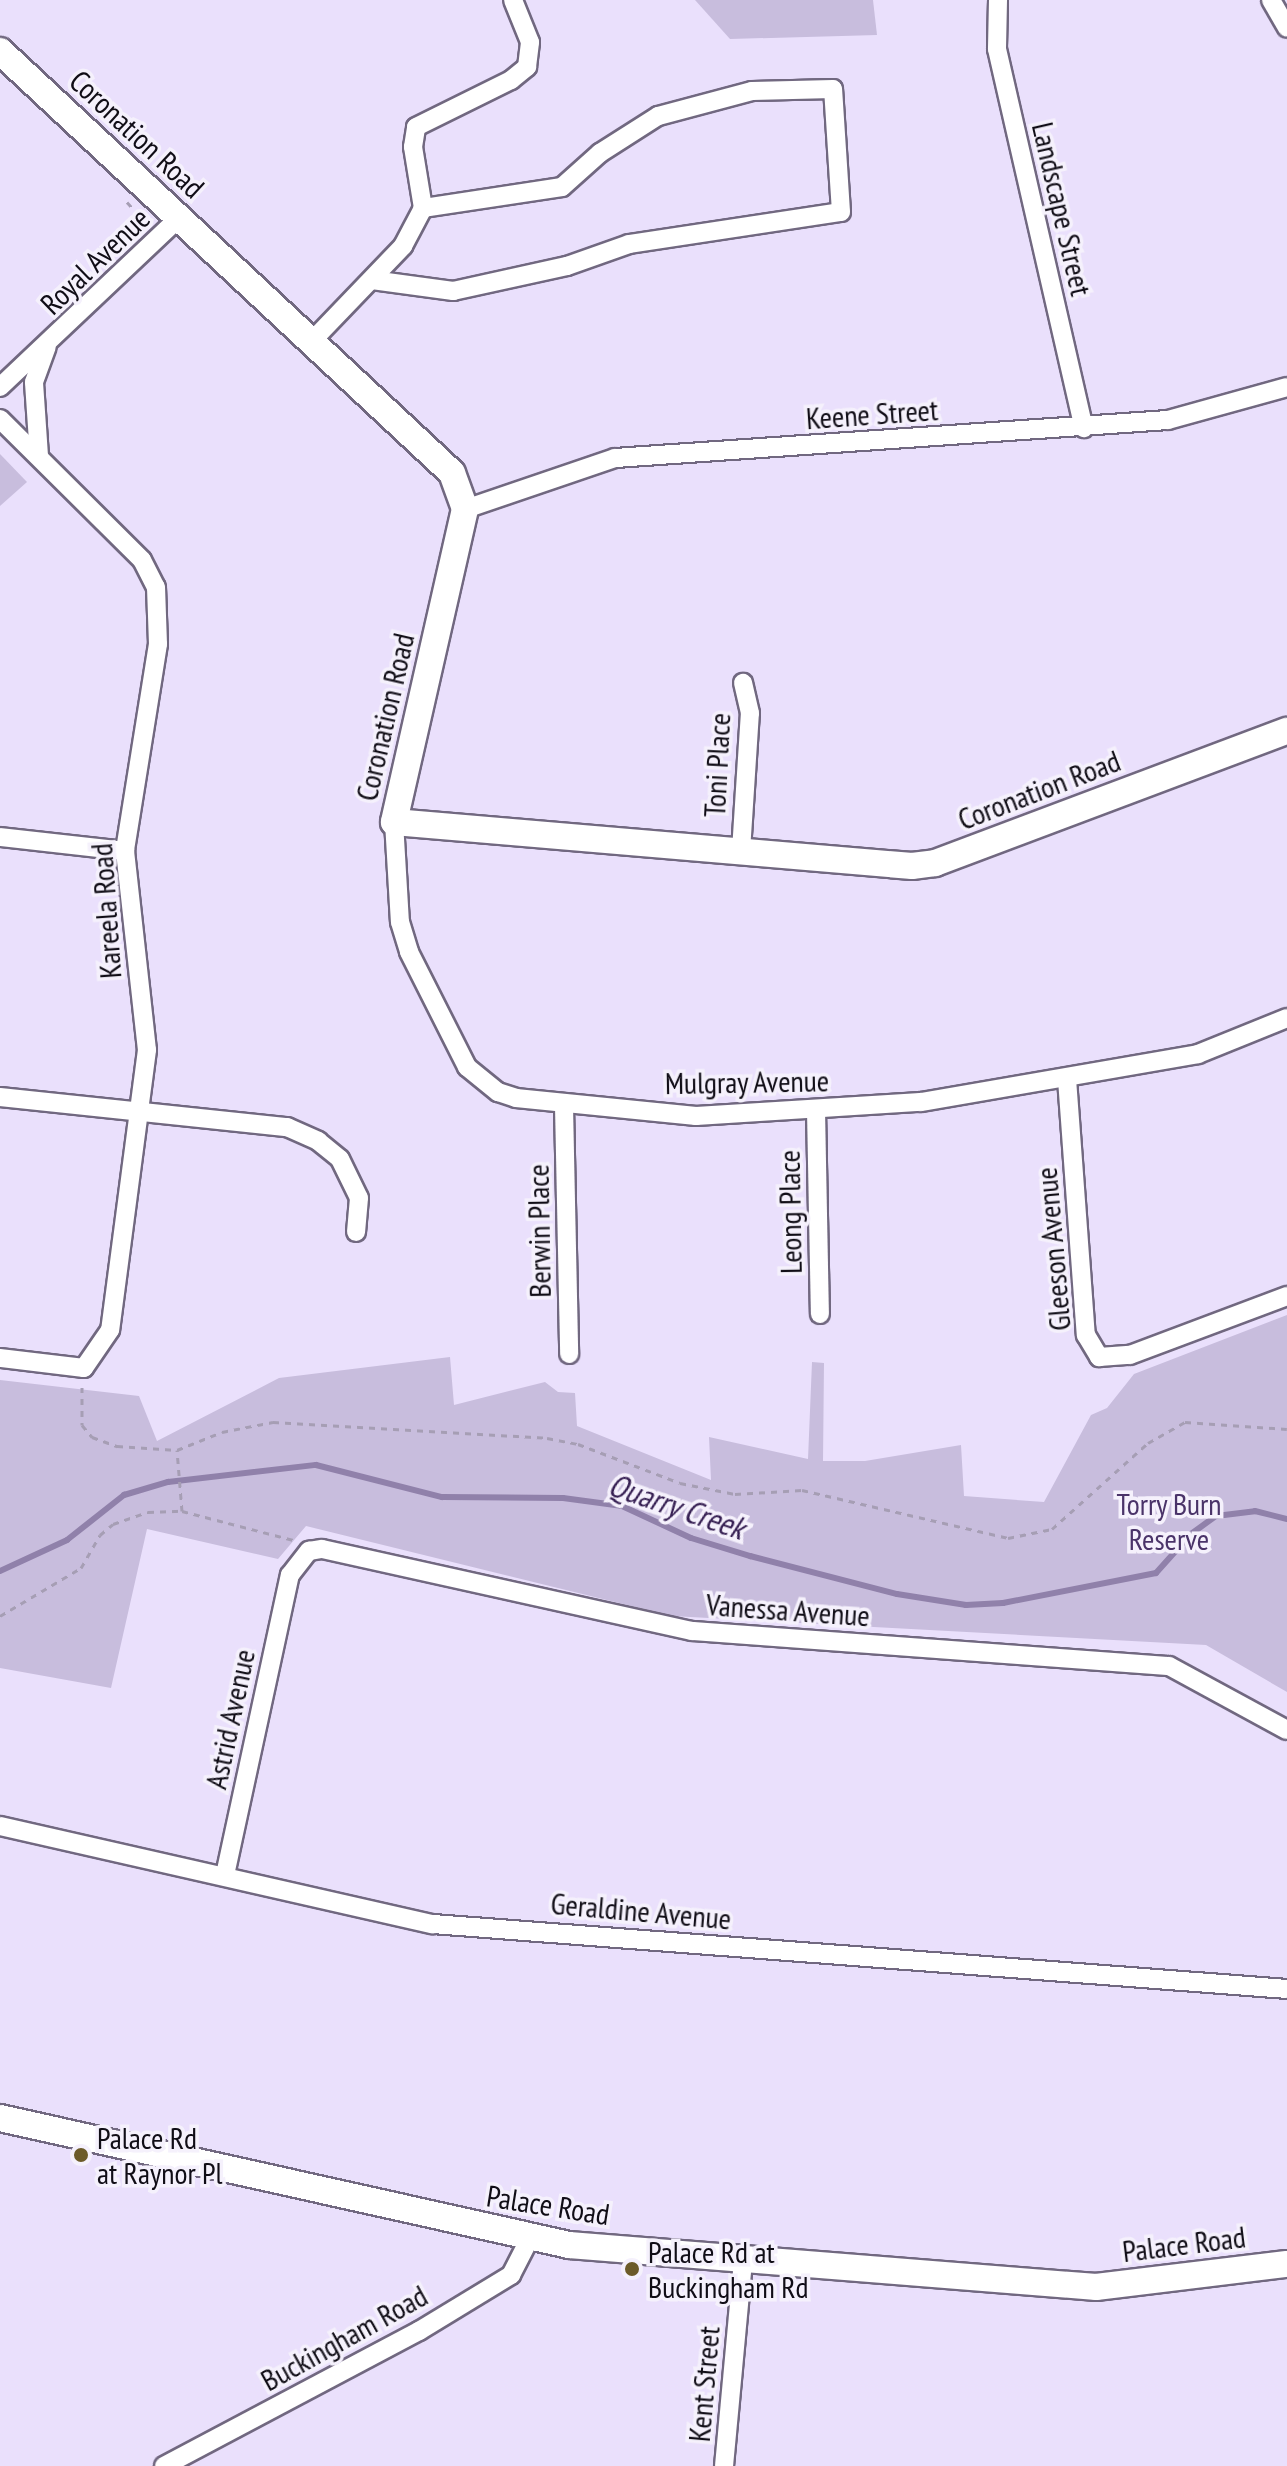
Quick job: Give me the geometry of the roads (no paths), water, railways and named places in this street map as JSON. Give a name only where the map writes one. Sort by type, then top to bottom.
[{"type":"street","points":[[312,341],[403,246],[423,208],[413,147],[416,127],[511,80],[527,67],[530,42],[513,0]]},
{"type":"street","name":"Landscape Street","points":[[998,0],[997,49],[1084,428]]},
{"type":"street","points":[[1271,0],[1287,28]]},
{"type":"street","name":"Coronation Road","points":[[0,51],[452,473],[465,509],[394,822],[912,866],[935,863],[1287,731]]},
{"type":"street","points":[[372,280],[453,291],[567,266],[629,244],[841,212],[833,89],[752,91],[658,116],[600,153],[562,187],[423,208]]},
{"type":"street","name":"Royal Avenue","points":[[0,387],[180,217]]},
{"type":"street","name":"Royal Avenue","points":[[39,456],[34,382],[48,344]]},
{"type":"street","name":"Keene Street","points":[[465,509],[631,456],[1168,420],[1287,387]]},
{"type":"street","name":"Kareela Road","points":[[0,419],[121,536],[156,587],[158,644],[125,851],[147,1050],[110,1330],[84,1368],[0,1358]]},
{"type":"street","name":"Toni Place","points":[[741,851],[750,713],[743,683]]},
{"type":"street","name":"Mulgray Avenue","points":[[394,822],[400,922],[459,1053],[482,1081],[498,1092],[564,1106],[696,1116],[921,1102],[1198,1054],[1287,1018]]},
{"type":"street","points":[[0,837],[125,851]]},
{"type":"street","name":"Gleeson Avenue","points":[[1067,1079],[1086,1335],[1099,1357],[1130,1355],[1287,1296]]},
{"type":"street","points":[[0,1097],[287,1127],[318,1141],[349,1174],[359,1198],[356,1232]]},
{"type":"street","name":"Berwin Place","points":[[564,1106],[569,1354]]},
{"type":"street","name":"Leong Place","points":[[816,1110],[820,1314]]},
{"type":"street","name":"Astrid Avenue","points":[[225,1875],[290,1575],[309,1551]]},
{"type":"street","name":"Vanessa Avenue","points":[[309,1551],[407,1566],[692,1631],[1169,1666],[1287,1730]]},
{"type":"street","name":"Geraldine Avenue","points":[[0,1826],[433,1924],[1287,1989]]},
{"type":"street","name":"Palace Road","points":[[0,2118],[530,2238],[743,2260],[1096,2287],[1287,2264]]},
{"type":"street","name":"Buckingham Road","points":[[164,2466],[419,2331],[511,2275],[530,2238]]},
{"type":"street","name":"Kent Street","points":[[724,2466],[743,2260]]},
{"type":"waterway","name":"Quarry Creek","points":[[0,1571],[67,1540],[124,1495],[168,1482],[316,1465],[442,1497],[563,1498],[622,1506],[691,1538],[750,1556],[897,1594],[966,1605],[1003,1603],[1156,1573],[1191,1534],[1216,1516],[1255,1511],[1287,1519]]},
{"type":"place","name":"Palace Rd at Raynor Pl","points":[[81,2155]]},
{"type":"place","name":"Palace Rd at Buckingham Rd","points":[[632,2269]]},
{"type":"park label","name":"Torry Burn Reserve","points":[[1169,1521]]}]
